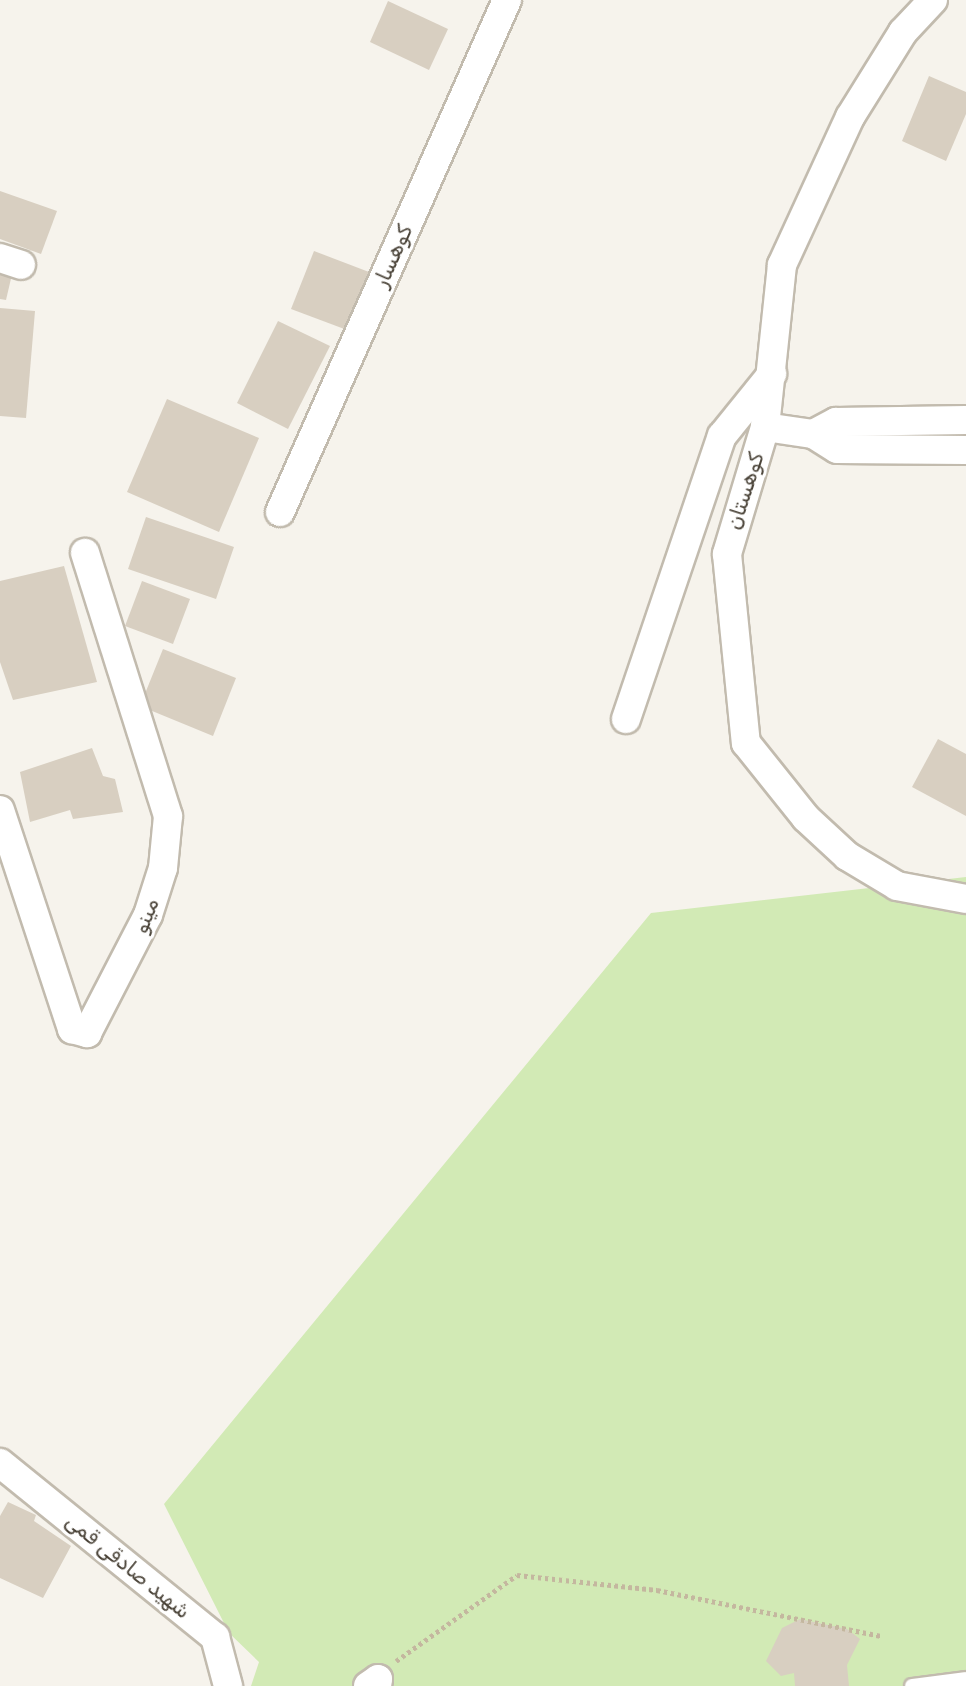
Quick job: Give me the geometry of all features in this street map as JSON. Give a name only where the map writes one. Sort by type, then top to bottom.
[{"type":"street","name":"کوهسار","points":[[280,512],[506,0]]},
{"type":"street","name":"کوهستان","points":[[933,0],[903,32],[850,117],[782,265],[765,426],[727,554],[742,737],[806,818],[847,856],[897,886],[966,899]]},
{"type":"street","points":[[626,719],[722,436],[772,374]]},
{"type":"street","points":[[813,434],[836,422],[966,420]]},
{"type":"street","points":[[765,426],[813,434],[837,449],[966,450]]},
{"type":"street","name":"مینو","points":[[0,810],[72,1029],[87,1033],[148,915],[163,869],[168,816],[85,553]]},
{"type":"street","name":"شهید صادقی قمی","points":[[0,1462],[215,1637],[228,1686]]},
{"type":"lane","points":[[912,1686],[966,1679]]},
{"type":"path","points":[[374,1684],[439,1625],[517,1575],[657,1590],[882,1636]]},
{"type":"green space","points":[[966,877],[966,1686],[251,1686],[259,1662],[229,1633],[164,1504],[651,913]]},
{"type":"building","points":[[388,1],[448,29],[429,70],[370,42]]},
{"type":"building","points":[[929,76],[966,92],[966,114],[946,161],[902,141]]},
{"type":"building","points":[[0,191],[57,211],[41,254],[0,239]]},
{"type":"building","points":[[314,251],[369,272],[347,330],[291,309]]},
{"type":"building","points":[[0,267],[13,270],[6,300],[0,299]]},
{"type":"building","points":[[0,308],[35,311],[26,418],[0,416]]},
{"type":"building","points":[[278,321],[330,346],[288,429],[237,403]]},
{"type":"building","points":[[167,399],[259,438],[219,532],[127,492]]},
{"type":"building","points":[[146,517],[234,547],[216,599],[128,569]]},
{"type":"building","points":[[64,566],[97,682],[13,700],[0,662],[0,581]]},
{"type":"building","points":[[142,581],[190,599],[173,644],[125,626]]},
{"type":"building","points":[[163,649],[236,678],[213,736],[140,706]]},
{"type":"building","points":[[938,739],[966,754],[966,816],[912,787]]},
{"type":"building","points":[[92,748],[103,776],[115,779],[123,812],[73,819],[70,810],[30,822],[20,772]]},
{"type":"building","points":[[8,1502],[36,1515],[34,1521],[71,1546],[43,1598],[0,1578],[0,1516]]},
{"type":"building","points":[[800,1619],[847,1629],[860,1639],[847,1665],[849,1686],[795,1686],[794,1673],[781,1676],[766,1661],[782,1628]]}]
